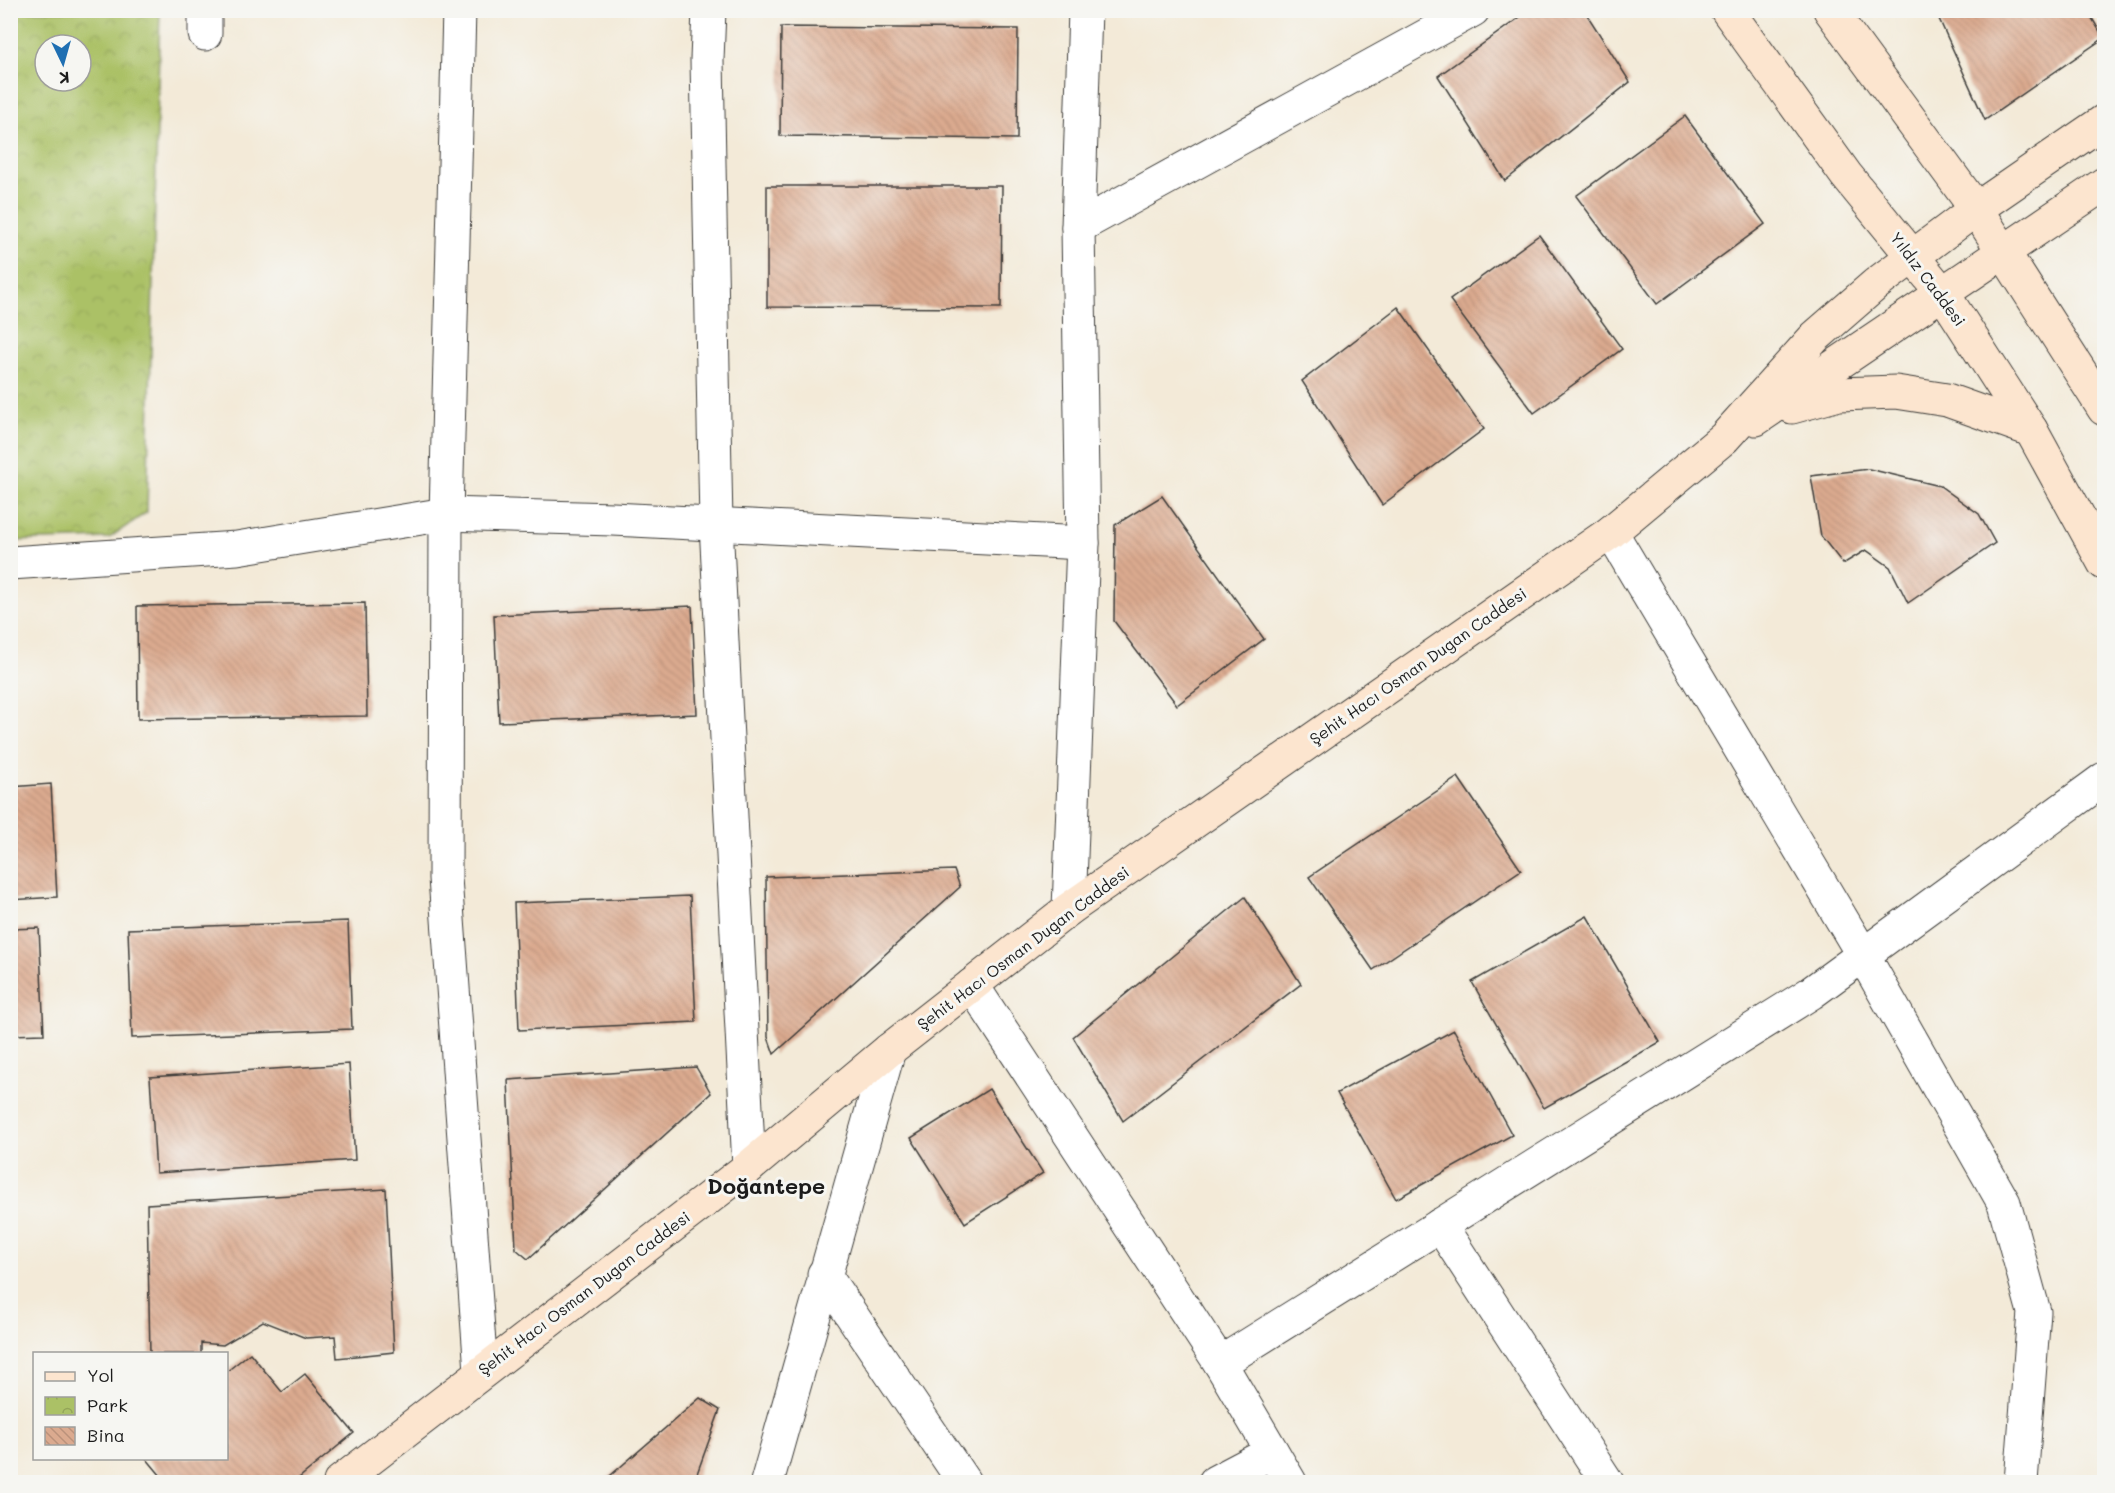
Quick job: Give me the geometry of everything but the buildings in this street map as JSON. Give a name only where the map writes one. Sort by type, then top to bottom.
[{"type":"main road","name":"Yıldız Caddesi","points":[[1727,10],[1846,175],[1944,295],[2031,430],[2104,563]]},
{"type":"main road","points":[[1830,10],[1976,209],[2104,409]]},
{"type":"main road","points":[[1724,438],[1815,337],[1976,209],[2104,122]]},
{"type":"main road","points":[[1724,438],[1762,416],[2004,255],[2104,184]]},
{"type":"main road","points":[[1762,416],[1839,394],[1896,392],[1947,400],[2031,430]]},
{"type":"main road","name":"Şehit Hacı Osman Dugan Caddesi","points":[[340,1482],[481,1371],[749,1167],[888,1050],[1069,909],[1611,532],[1724,438]]},
{"type":"street","points":[[459,10],[446,514],[445,878],[481,1371]]},
{"type":"street","points":[[709,10],[707,60],[716,524],[749,1167]]},
{"type":"street","points":[[1069,909],[1083,543],[1078,227],[1085,10]]},
{"type":"street","points":[[1078,227],[1473,10]]},
{"type":"street","points":[[10,564],[237,548],[446,514],[716,524],[1083,543]]},
{"type":"street","points":[[1611,532],[1863,955],[2004,1203],[2034,1312],[2021,1482]]},
{"type":"street","points":[[1220,1363],[1811,993],[2104,780]]},
{"type":"street","points":[[972,985],[1220,1363],[1290,1482]]},
{"type":"street","points":[[766,1482],[888,1050]]},
{"type":"street","points":[[1440,1225],[1607,1482]]},
{"type":"street","points":[[824,1274],[964,1482]]},
{"type":"street","points":[[1215,1482],[1272,1452]]},
{"type":"green space","points":[[10,11],[160,11],[147,512],[109,538],[11,541]]},
{"type":"district","name":"Doğantepe","points":[[766,1186]]}]
